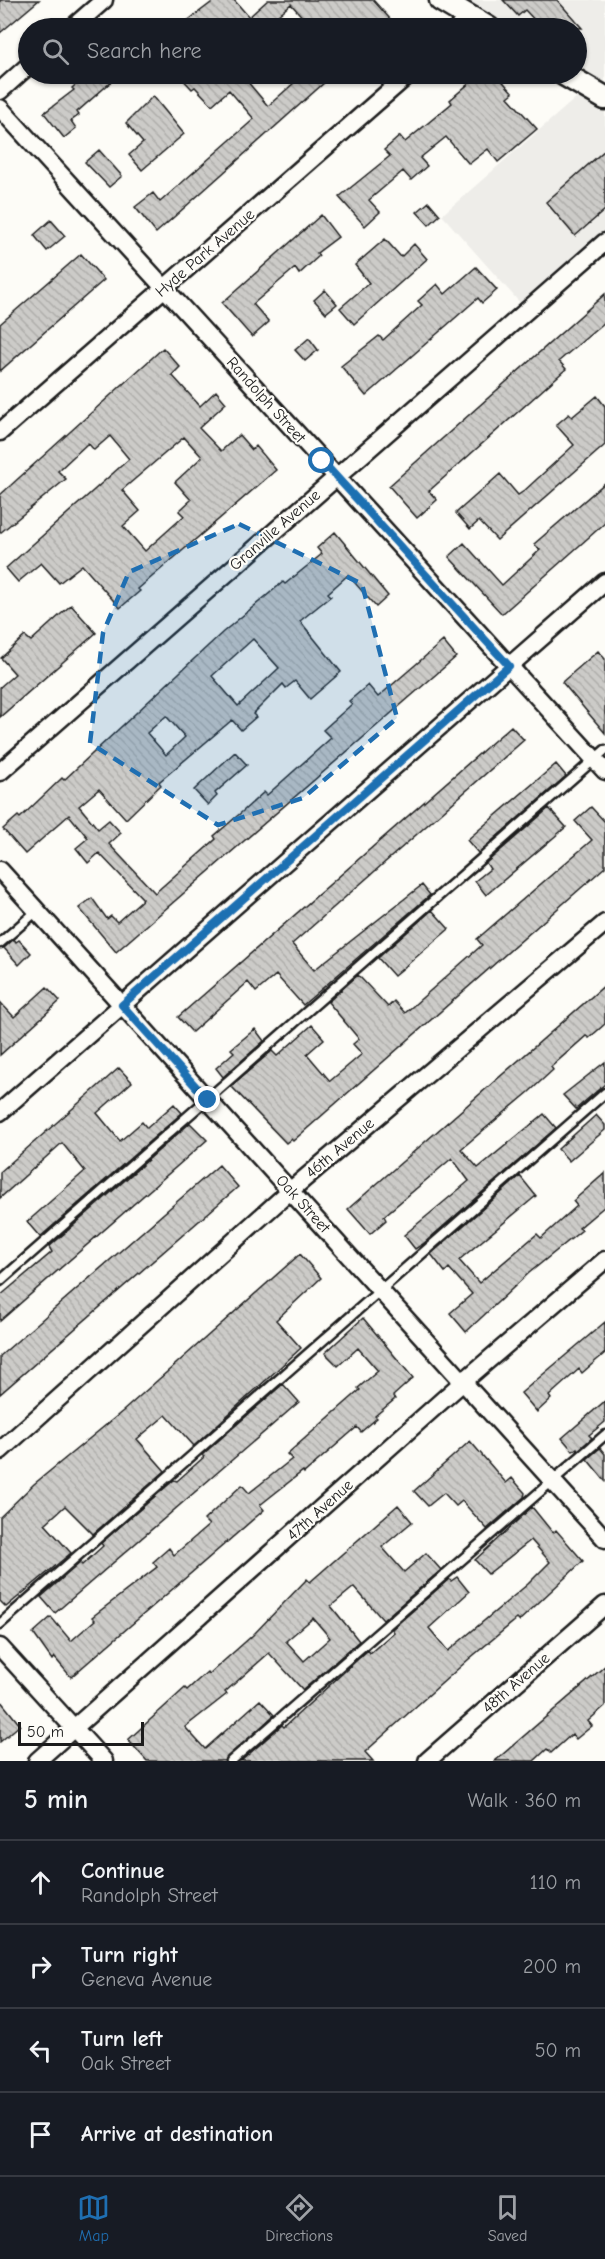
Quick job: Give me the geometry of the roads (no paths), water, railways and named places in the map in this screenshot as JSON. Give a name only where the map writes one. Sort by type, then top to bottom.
[{"type":"main road","points":[[441,0],[459,18]]},
{"type":"main road","points":[[581,84],[605,98]]},
{"type":"street","points":[[84,18],[105,0]]},
{"type":"street","points":[[0,91],[18,75]]},
{"type":"street","name":"Hyde Park Avenue","points":[[0,432],[398,84]]},
{"type":"street","name":"Randolph Street","points":[[0,108],[509,666],[601,760]]},
{"type":"street","name":"Granville Avenue","points":[[0,772],[605,242]]},
{"type":"street","points":[[0,1112],[605,582]]},
{"type":"street","name":"Oak Street","points":[[0,870],[605,1539]]},
{"type":"street","name":"46th Avenue","points":[[0,1451],[291,1190],[605,923]]},
{"type":"street","name":"47th Avenue","points":[[37,1761],[605,1260]]},
{"type":"street","name":"48th Avenue","points":[[427,1761],[605,1605]]},
{"type":"street","points":[[0,1647],[104,1761]]},
{"type":"lane","points":[[0,1281],[601,760]]},
{"type":"lane","points":[[0,943],[38,910]]},
{"type":"lane","points":[[0,1624],[605,1093]]},
{"type":"lane","points":[[231,1761],[605,1435]]}]
